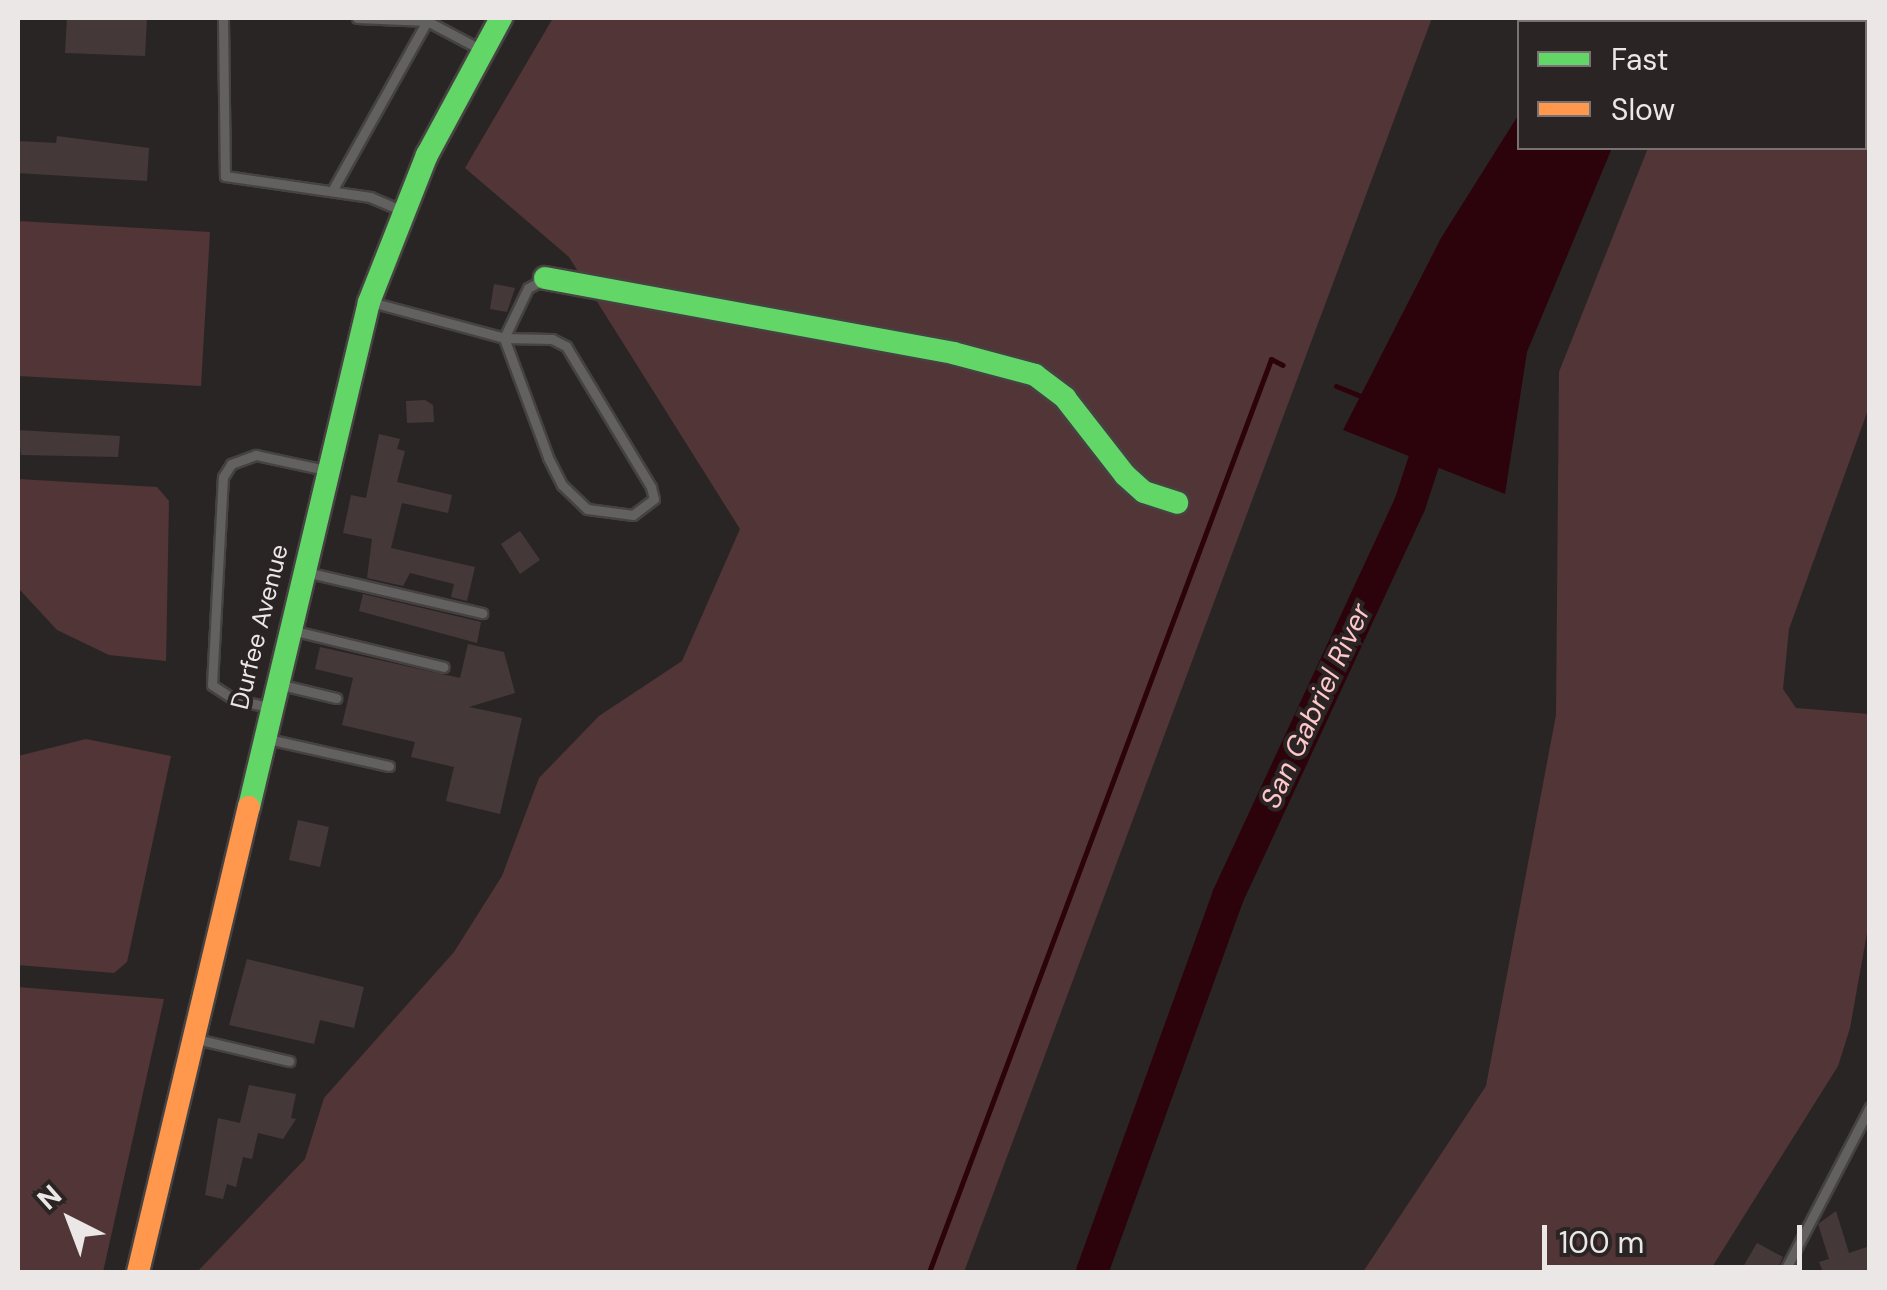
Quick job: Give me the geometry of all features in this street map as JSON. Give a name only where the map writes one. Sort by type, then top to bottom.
[{"type":"main road","name":"Durfee Avenue","points":[[138,1272],[268,707],[369,302],[403,211],[499,18]]},
{"type":"main road","points":[[545,278],[954,352],[1035,375],[1065,398],[1124,475],[1144,492],[1177,503]]},
{"type":"lane","points":[[223,18],[225,176],[332,191],[403,211]]},
{"type":"lane","points":[[357,18],[427,21],[482,50]]},
{"type":"lane","points":[[332,191],[427,21]]},
{"type":"lane","points":[[369,302],[504,338],[552,338],[566,346],[650,487],[654,498],[643,510],[612,515],[587,508],[562,485],[504,338],[528,288],[545,278]]},
{"type":"lane","points":[[268,707],[235,700],[212,685],[223,478],[231,464],[256,455],[326,470]]},
{"type":"lane","points":[[302,572],[482,613]]},
{"type":"lane","points":[[289,630],[444,668]]},
{"type":"lane","points":[[274,684],[336,698]]},
{"type":"lane","points":[[261,738],[389,766]]},
{"type":"lane","points":[[194,1038],[289,1061]]},
{"type":"lane","points":[[1784,1272],[1870,1107]]},
{"type":"shaded area","points":[[553,18],[1432,18],[964,1272],[197,1272],[305,1159],[324,1098],[454,952],[502,876],[539,778],[599,716],[682,661],[740,529],[569,257],[465,168]]},
{"type":"shaded area","points":[[1563,18],[1668,18],[1614,20]]},
{"type":"shaded area","points":[[1869,18],[1869,407],[1789,629],[1783,689],[1796,708],[1869,714],[1869,922],[1850,1028],[1838,1066],[1709,1272],[1363,1272],[1486,1086],[1556,715],[1559,372],[1647,150],[1867,150],[1867,20],[1699,20]]},
{"type":"shaded area","points":[[1517,117],[1517,150],[1611,150],[1527,352],[1505,494],[1343,430],[1441,238]]},
{"type":"shaded area","points":[[18,221],[210,232],[201,386],[18,376]]},
{"type":"shaded area","points":[[18,479],[157,487],[169,501],[166,661],[109,655],[57,630],[20,590]]},
{"type":"shaded area","points":[[86,739],[171,756],[127,962],[114,973],[18,965],[18,756]]},
{"type":"shaded area","points":[[18,987],[164,999],[103,1272],[18,1272]]},
{"type":"building","points":[[67,18],[147,18],[145,56],[65,53]]},
{"type":"building","points":[[57,136],[149,148],[147,181],[18,173],[18,141],[56,143]]},
{"type":"building","points":[[494,284],[515,288],[507,312],[490,309]]},
{"type":"building","points":[[425,400],[433,405],[434,422],[407,423],[406,401]]},
{"type":"building","points":[[18,430],[120,436],[118,457],[21,455]]},
{"type":"building","points":[[379,434],[400,439],[397,449],[405,451],[397,482],[452,495],[448,513],[402,503],[391,548],[475,567],[467,601],[451,597],[454,584],[410,573],[403,586],[367,578],[372,539],[343,533],[351,495],[366,498]]},
{"type":"building","points":[[520,531],[540,560],[520,574],[501,544]]},
{"type":"building","points":[[363,594],[481,622],[477,643],[359,611]]},
{"type":"building","points":[[468,644],[504,652],[515,693],[469,707],[522,718],[500,814],[446,801],[454,767],[411,757],[415,742],[342,725],[353,678],[315,669],[320,647],[460,678]]},
{"type":"building","points":[[298,820],[329,827],[320,867],[289,860]]},
{"type":"building","points":[[247,959],[364,987],[354,1028],[320,1020],[314,1044],[229,1025]]},
{"type":"building","points":[[249,1085],[296,1094],[291,1118],[296,1119],[283,1139],[258,1133],[252,1159],[243,1157],[236,1187],[227,1184],[223,1199],[205,1195],[218,1118],[240,1123]]},
{"type":"building","points":[[1836,1211],[1849,1253],[1870,1246],[1870,1272],[1823,1272],[1819,1262],[1829,1259],[1818,1224]]},
{"type":"building","points":[[1757,1243],[1783,1257],[1776,1272],[1740,1272]]},
{"type":"waterway","points":[[929,1272],[1271,359],[1283,365]]},
{"type":"waterway","points":[[1336,386],[1363,397]]},
{"type":"waterway","name":"San Gabriel River","points":[[1092,1272],[1228,896],[1410,504],[1437,421]]},
{"type":"traffic: fast","points":[[249,807],[369,302],[427,155],[501,18]]},
{"type":"traffic: fast","points":[[545,278],[953,353],[1035,375],[1065,398],[1125,475],[1144,492],[1177,503]]},
{"type":"traffic: slow","points":[[138,1272],[249,807]]}]
